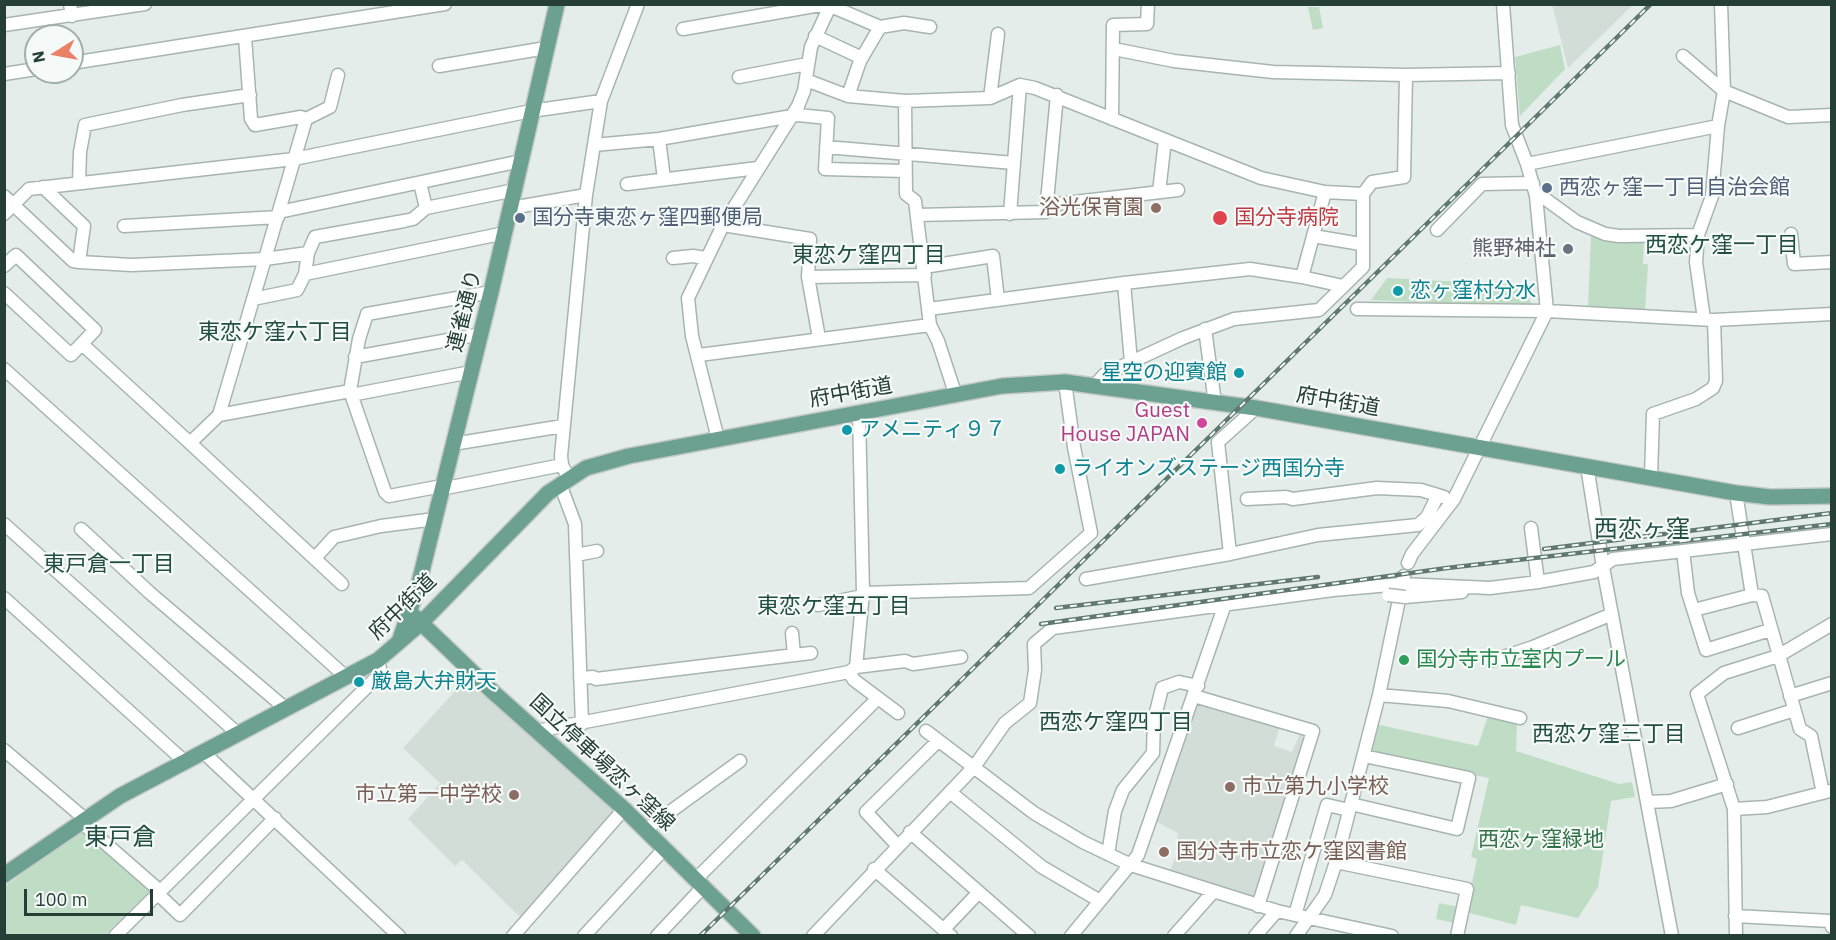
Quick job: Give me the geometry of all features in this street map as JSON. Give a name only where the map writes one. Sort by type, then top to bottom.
[{"type":"main road","name":"連雀通り","points":[[398,644],[412,605],[481,334],[512,208],[531,111],[557,4]]},
{"type":"main road","name":"府中街道","points":[[4,875],[120,796],[378,660],[421,623],[563,476],[611,460],[1021,384],[1065,382],[1096,384],[1256,408],[1736,493],[1770,497],[1832,496]]},
{"type":"main road","points":[[412,605],[413,613],[421,623]]},
{"type":"main road","name":"国立停車場恋ヶ窪線","points":[[421,623],[624,809],[748,934]]},
{"type":"street","points":[[4,25],[71,10],[146,4]]},
{"type":"street","points":[[84,61],[445,4]]},
{"type":"street","points":[[582,724],[575,524],[563,476],[563,426],[586,195],[601,101],[638,4]]},
{"type":"street","points":[[1112,119],[1113,25],[1147,24],[1148,4]]},
{"type":"street","points":[[1408,563],[1412,554],[1454,499],[1481,449],[1547,311],[1534,189],[1527,164],[1513,132],[1503,4]]},
{"type":"street","points":[[1651,477],[1653,414],[1696,399],[1713,388],[1716,381],[1709,319],[1696,262],[1698,235],[1712,196],[1718,126],[1724,91],[1721,4]]},
{"type":"street","points":[[718,439],[699,355],[692,336],[688,298],[705,258],[723,225],[798,106],[806,80],[807,64],[828,5]]},
{"type":"street","points":[[683,29],[828,5],[880,27],[904,23],[930,27]]},
{"type":"street","points":[[848,96],[862,58],[880,27]]},
{"type":"street","points":[[990,98],[998,34]]},
{"type":"street","points":[[816,36],[862,58]]},
{"type":"street","points":[[245,37],[251,119],[255,124],[301,117],[306,119],[330,107],[338,75]]},
{"type":"street","points":[[439,66],[546,48]]},
{"type":"street","points":[[1114,49],[1174,61],[1273,72],[1406,75],[1509,73]]},
{"type":"street","points":[[1683,56],[1724,91],[1788,117],[1832,115]]},
{"type":"street","points":[[740,77],[807,64]]},
{"type":"street","points":[[4,74],[24,71]]},
{"type":"street","points":[[1096,384],[1104,375],[1205,329],[1250,316],[1319,310],[1363,267],[1361,244],[1363,194],[1372,182],[1404,177],[1406,75]]},
{"type":"street","points":[[806,80],[848,96],[905,101],[990,98],[1020,86],[1057,95],[1261,178],[1325,192],[1363,194]]},
{"type":"street","points":[[1010,214],[1020,86]]},
{"type":"street","points":[[79,183],[80,152],[85,125],[182,105],[250,95]]},
{"type":"street","points":[[917,215],[1046,212],[1057,95]]},
{"type":"street","points":[[308,253],[266,258],[132,265],[79,262],[73,261],[7,205],[28,189],[294,159],[531,111],[601,101]]},
{"type":"street","points":[[905,101],[906,194],[915,201],[930,325],[938,341],[956,396]]},
{"type":"street","points":[[594,145],[659,139],[791,116],[828,118],[825,169],[905,171]]},
{"type":"street","points":[[190,443],[219,415],[306,119]]},
{"type":"street","points":[[1527,164],[1718,126]]},
{"type":"street","points":[[659,139],[664,179]]},
{"type":"street","points":[[1159,192],[1165,140]]},
{"type":"street","points":[[826,147],[906,152],[1014,163]]},
{"type":"street","points":[[124,226],[278,215],[521,161]]},
{"type":"street","points":[[627,184],[758,168]]},
{"type":"street","points":[[420,183],[426,208]]},
{"type":"street","points":[[1437,230],[1482,184],[1534,189],[1577,222],[1605,234],[1619,236],[1698,235]]},
{"type":"street","points":[[43,187],[84,226],[79,262]]},
{"type":"street","points":[[1048,206],[1178,189]]},
{"type":"street","points":[[253,299],[297,290],[305,274],[308,253],[315,237],[413,219],[426,208],[515,190]]},
{"type":"street","points":[[1302,277],[1325,192]]},
{"type":"street","points":[[512,208],[586,195]]},
{"type":"street","points":[[723,225],[810,239],[808,277],[819,338]]},
{"type":"street","points":[[305,274],[506,233]]},
{"type":"street","points":[[1791,234],[1794,264],[1832,262]]},
{"type":"street","points":[[1313,236],[1361,244]]},
{"type":"street","points":[[4,266],[16,255],[95,330],[71,355],[4,293]]},
{"type":"street","points":[[673,258],[693,256],[705,258]]},
{"type":"street","points":[[808,277],[925,271],[993,256],[998,300]]},
{"type":"street","points":[[929,309],[1250,268],[1343,286]]},
{"type":"street","points":[[1124,283],[1131,363]]},
{"type":"street","points":[[491,292],[366,314],[355,357],[351,393],[388,496],[441,488],[563,476]]},
{"type":"street","points":[[1357,309],[1547,311],[1709,319],[1832,314]]},
{"type":"street","points":[[699,355],[930,325]]},
{"type":"street","points":[[1205,329],[1215,403]]},
{"type":"street","points":[[355,357],[481,334]]},
{"type":"street","points":[[82,344],[342,584]]},
{"type":"street","points":[[4,369],[346,677]]},
{"type":"street","points":[[219,415],[471,372]]},
{"type":"street","points":[[818,604],[863,595],[1029,588],[1091,533],[1074,447],[1065,382]]},
{"type":"street","points":[[1230,554],[1218,442],[1256,408]]},
{"type":"street","points":[[859,413],[863,595],[853,669],[854,680],[898,713]]},
{"type":"street","points":[[453,444],[563,426]]},
{"type":"street","points":[[1587,466],[1603,567],[1672,936]]},
{"type":"street","points":[[1246,499],[1286,496],[1293,499],[1377,488],[1421,490],[1454,499]]},
{"type":"street","points":[[1736,493],[1752,595]]},
{"type":"street","points":[[1086,579],[1230,554],[1318,535],[1418,525],[1426,517],[1438,495]]},
{"type":"street","points":[[315,558],[334,537],[381,526],[435,519]]},
{"type":"street","points":[[4,524],[237,734]]},
{"type":"street","points":[[1531,528],[1538,582]]},
{"type":"street","points":[[81,529],[150,593],[285,708]]},
{"type":"street","points":[[1291,596],[1298,600],[1453,594],[1486,587],[1538,582],[1594,572],[1613,559],[1832,534]]},
{"type":"street","points":[[576,555],[597,551]]},
{"type":"street","points":[[1683,551],[1688,593],[1706,650],[1770,630]]},
{"type":"street","points":[[813,936],[874,869],[974,767],[1005,723],[1029,703],[1035,670],[1034,644],[1053,628],[1403,580],[1486,587]]},
{"type":"street","points":[[1296,936],[1325,895],[1336,862],[1380,691],[1403,580]]},
{"type":"street","points":[[1694,610],[1752,595],[1762,596],[1800,729],[1811,736],[1827,792],[1767,807],[1734,809]]},
{"type":"street","points":[[4,598],[184,761]]},
{"type":"street","points":[[1071,936],[1138,855],[1225,604]]},
{"type":"street","points":[[1491,661],[1612,614]]},
{"type":"street","points":[[1736,936],[1734,809],[1697,694],[1724,672],[1778,656],[1832,624]]},
{"type":"street","points":[[792,633],[794,655]]},
{"type":"street","points":[[580,678],[593,677],[596,679],[811,653]]},
{"type":"street","points":[[537,731],[853,669],[905,661],[913,664],[961,657]]},
{"type":"street","points":[[115,936],[381,673],[378,660]]},
{"type":"street","points":[[1108,854],[1115,811],[1123,790],[1153,753],[1154,720],[1162,688],[1179,682],[1196,691],[1313,731],[1258,906]]},
{"type":"street","points":[[1790,696],[1832,683]]},
{"type":"street","points":[[1380,691],[1448,701],[1520,718]]},
{"type":"street","points":[[657,936],[699,884],[878,698]]},
{"type":"street","points":[[1738,728],[1794,710]]},
{"type":"street","points":[[926,731],[1034,813],[1131,865],[1258,906],[1392,936]]},
{"type":"street","points":[[897,845],[866,812],[938,741]]},
{"type":"street","points":[[4,750],[83,821],[180,915],[274,818]]},
{"type":"street","points":[[203,752],[399,936]]},
{"type":"street","points":[[1295,915],[1327,805],[1350,807],[1457,829],[1468,778],[1364,756]]},
{"type":"street","points":[[645,830],[740,761]]},
{"type":"street","points":[[1647,802],[1671,801],[1727,784]]},
{"type":"street","points":[[950,792],[1042,867],[1100,901]]},
{"type":"street","points":[[513,936],[624,809]]},
{"type":"street","points":[[910,832],[1029,936]]},
{"type":"street","points":[[584,936],[664,849]]},
{"type":"street","points":[[1336,862],[1467,889],[1456,936]]},
{"type":"street","points":[[874,869],[948,932],[979,892]]},
{"type":"street","points":[[1174,936],[1213,892]]},
{"type":"street","points":[[1255,936],[1277,911]]},
{"type":"street","points":[[1735,916],[1830,921],[1832,927]]},
{"type":"shaded area","points":[[1552,4],[1633,4],[1633,5],[1568,68]]},
{"type":"shaded area","name":"市立第一中学校","points":[[467,678],[616,810],[522,919],[462,860],[455,866],[408,819],[440,783],[403,748]]},
{"type":"shaded area","name":"市立第九小学校","points":[[1196,703],[1280,725],[1274,746],[1292,752],[1301,731],[1307,733],[1258,899],[1169,874],[1181,841],[1177,839],[1178,833],[1155,821]]},
{"type":"green space","points":[[1308,7],[1319,7],[1323,28],[1313,30]]},
{"type":"green space","points":[[1560,45],[1565,69],[1520,116],[1515,57]]},
{"type":"green space","points":[[1591,235],[1644,238],[1643,264],[1648,264],[1645,310],[1588,307]]},
{"type":"green space","points":[[1387,278],[1522,285],[1533,307],[1371,300]]},
{"type":"green space","name":"西恋ヶ窪緑地","points":[[1488,716],[1517,722],[1516,751],[1619,784],[1632,782],[1635,797],[1611,801],[1598,887],[1578,918],[1521,905],[1516,925],[1466,912],[1477,859],[1471,857],[1489,778],[1371,755],[1369,749],[1375,724],[1478,746]]},
{"type":"green space","points":[[82,831],[150,891],[105,935],[5,935],[5,886]]},
{"type":"green space","points":[[1439,903],[1459,907],[1455,923],[1436,919]]},
{"type":"railway","points":[[700,936],[1651,4]]},
{"type":"railway","points":[[1544,549],[1832,513]]},
{"type":"railway","points":[[1041,624],[1447,568],[1832,524]]},
{"type":"railway","points":[[1056,608],[1318,577]]},
{"type":"place","name":"西恋ヶ窪一丁目自治会館","points":[[1547,188]]},
{"type":"place","name":"浴光保育園","points":[[1156,208]]},
{"type":"place","name":"国分寺東恋ヶ窪四郵便局","points":[[520,218]]},
{"type":"place","name":"国分寺病院","points":[[1220,218]]},
{"type":"place","name":"熊野神社","points":[[1568,249]]},
{"type":"place","name":"恋ヶ窪村分水","points":[[1398,291]]},
{"type":"place","name":"星空の迎賓館","points":[[1239,373]]},
{"type":"place","name":"Guest House JAPAN","points":[[1202,423]]},
{"type":"place","name":"アメニティ９７","points":[[847,430]]},
{"type":"place","name":"ライオンズステージ西国分寺","points":[[1060,469]]},
{"type":"place","name":"国分寺市立室内プール","points":[[1404,660]]},
{"type":"place","name":"厳島大弁財天","points":[[359,682]]},
{"type":"place","name":"市立第九小学校","points":[[1230,787]]},
{"type":"place","name":"市立第一中学校","points":[[514,795]]},
{"type":"place","name":"国分寺市立恋ケ窪図書館","points":[[1164,852]]},
{"type":"district","name":"西恋ケ窪一丁目","points":[[1722,246]]},
{"type":"district","name":"東恋ケ窪四丁目","points":[[869,256]]},
{"type":"district","name":"東恋ケ窪六丁目","points":[[275,333]]},
{"type":"district","name":"西恋ヶ窪","points":[[1642,530]]},
{"type":"district","name":"東戸倉一丁目","points":[[109,565]]},
{"type":"district","name":"東恋ケ窪五丁目","points":[[834,607]]},
{"type":"district","name":"西恋ケ窪四丁目","points":[[1116,723]]},
{"type":"district","name":"西恋ケ窪三丁目","points":[[1609,735]]},
{"type":"district","name":"東戸倉","points":[[120,838]]}]
